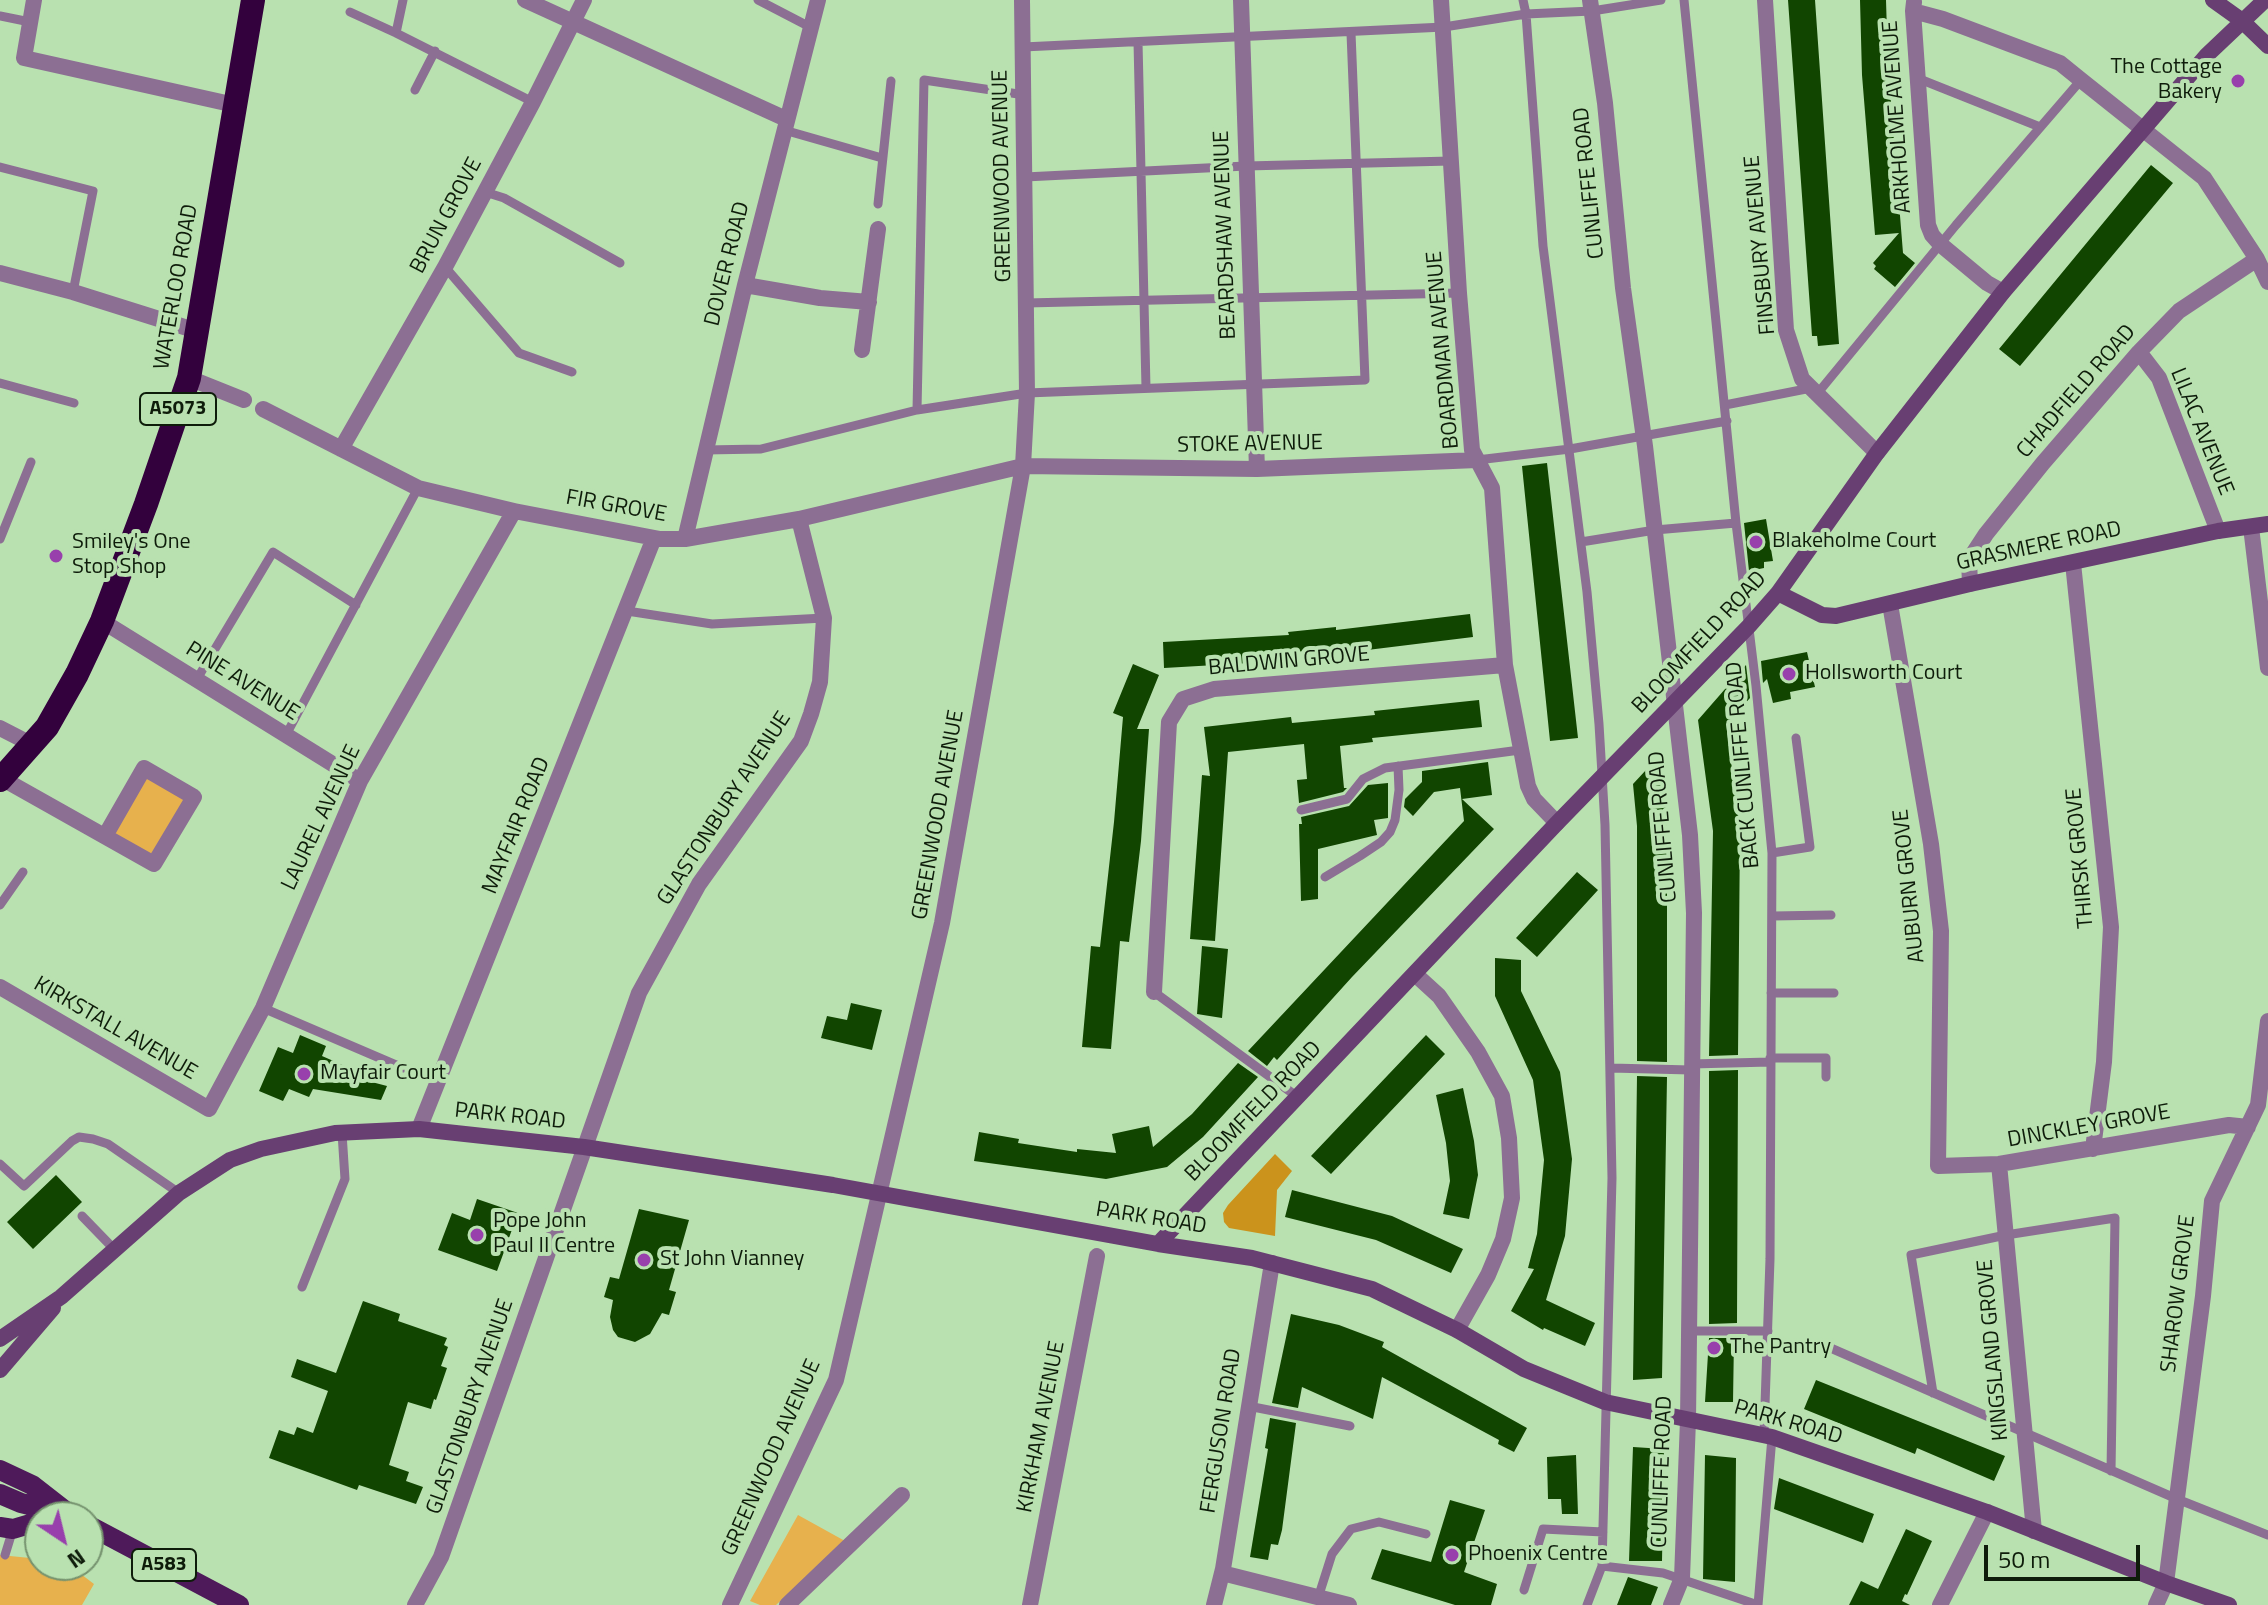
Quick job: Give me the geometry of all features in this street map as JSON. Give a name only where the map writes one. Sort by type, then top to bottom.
[{"type":"highway","name":"WATERLOO ROAD","points":[[1,779],[33,745],[63,702],[102,621],[189,378],[253,0]]},
{"type":"main road","points":[[2213,0],[2241,20],[2268,46]]},
{"type":"main road","name":"BLOOMFIELD ROAD","points":[[1158,1244],[1557,823],[1749,626],[1778,593],[1877,453],[2003,292],[2142,129],[2241,20],[2265,0]]},
{"type":"main road","name":"GRASMERE ROAD","points":[[1778,593],[1822,615],[1836,616],[1970,584],[2259,525]]},
{"type":"main road","name":"PARK ROAD","points":[[0,1339],[61,1297],[179,1193],[230,1160],[305,1138],[419,1129],[584,1147],[879,1194],[1272,1263],[1372,1289],[1457,1330],[1524,1369],[1605,1402],[1768,1435],[1987,1512],[2229,1605]]},
{"type":"main road","name":"PARK ROAD","points":[[0,1370],[61,1297]]},
{"type":"main road","points":[[0,1470],[32,1485],[49,1501]]},
{"type":"main road","points":[[0,1494],[24,1504]]},
{"type":"main road","name":"A583","points":[[104,1533],[239,1605]]},
{"type":"street","points":[[34,0],[24,58],[235,105]]},
{"type":"street","points":[[525,0],[785,125]]},
{"type":"street","name":"BRUN GROVE","points":[[341,449],[445,267],[584,0]]},
{"type":"street","name":"DOVER ROAD","points":[[685,539],[745,285],[818,0]]},
{"type":"street","name":"GREENWOOD AVENUE","points":[[730,1605],[836,1380],[942,923],[1023,466],[1027,393],[1022,0]]},
{"type":"street","name":"BEARDSHAW AVENUE","points":[[1241,0],[1257,469]]},
{"type":"street","name":"BOARDMAN AVENUE","points":[[1441,0],[1470,437],[1477,460],[1490,479],[1492,488],[1505,665],[1528,786],[1534,799],[1557,823]]},
{"type":"street","name":"FINSBURY AVENUE","points":[[1765,0],[1786,330],[1802,379],[1877,453]]},
{"type":"street","name":"CUNLIFFE ROAD","points":[[1591,5],[1690,835],[1694,913],[1688,1420],[1682,1578],[1671,1605]]},
{"type":"street","points":[[1914,5],[2060,63],[2204,178],[2257,259],[2268,282]]},
{"type":"street","name":"ARKHOLME AVENUE","points":[[1914,5],[1928,225],[1940,244]]},
{"type":"street","points":[[862,350],[878,229]]},
{"type":"street","points":[[1940,244],[1987,283],[2003,292]]},
{"type":"street","name":"CHADFIELD ROAD","points":[[1970,584],[1969,560],[1986,534],[2139,352],[2179,311],[2257,259]]},
{"type":"street","points":[[0,273],[197,331]]},
{"type":"street","points":[[745,285],[820,298],[869,302]]},
{"type":"street","name":"LILAC AVENUE","points":[[2139,352],[2159,378],[2218,531]]},
{"type":"street","points":[[189,378],[244,400]]},
{"type":"street","name":"FIR GROVE","points":[[263,409],[418,488],[514,511],[654,538],[685,539],[799,519],[1023,466]]},
{"type":"street","name":"STOKE AVENUE","points":[[1023,466],[1257,469],[1477,460]]},
{"type":"street","name":"LAUREL AVENUE","points":[[209,1109],[263,1008],[360,781],[514,511]]},
{"type":"street","name":"GLASTONBURY AVENUE","points":[[415,1605],[441,1557],[639,993],[699,884],[801,741],[820,682],[824,618],[799,519]]},
{"type":"street","points":[[2259,525],[2268,668]]},
{"type":"street","name":"MAYFAIR ROAD","points":[[419,1129],[654,538]]},
{"type":"street","name":"THIRSK GROVE","points":[[2073,563],[2111,927],[2104,1062],[2093,1149]]},
{"type":"street","name":"AUBURN GROVE","points":[[1890,604],[1931,844],[1941,931],[1938,1166]]},
{"type":"street","name":"PINE AVENUE","points":[[102,621],[360,781]]},
{"type":"street","name":"BALDWIN GROVE","points":[[1154,992],[1169,722],[1183,699],[1214,689],[1505,665]]},
{"type":"street","points":[[0,728],[33,745]]},
{"type":"street","points":[[1,779],[154,864],[194,797],[144,768],[105,836]]},
{"type":"street","points":[[1416,975],[1439,996],[1478,1052],[1502,1096],[1509,1138],[1512,1198],[1503,1239],[1488,1275],[1457,1330]]},
{"type":"street","name":"KIRKSTALL AVENUE","points":[[0,987],[209,1109]]},
{"type":"street","name":"SHAROW GROVE","points":[[2156,1605],[2166,1583],[2203,1296],[2212,1201],[2258,1105],[2268,1021]]},
{"type":"street","name":"DINCKLEY GROVE","points":[[1938,1166],[1999,1164],[2229,1125],[2248,1127]]},
{"type":"street","name":"KINGSLAND GROVE","points":[[1999,1164],[2034,1531]]},
{"type":"street","name":"KIRKHAM AVENUE","points":[[1030,1605],[1097,1256]]},
{"type":"street","name":"FERGUSON ROAD","points":[[1214,1605],[1222,1573],[1272,1263]]},
{"type":"street","points":[[787,1605],[902,1495]]},
{"type":"street","points":[[1940,1605],[1987,1512]]},
{"type":"street","points":[[1222,1573],[1349,1605]]},
{"type":"lane","points":[[396,33],[403,0]]},
{"type":"lane","points":[[758,0],[810,27]]},
{"type":"lane","points":[[1523,0],[1543,246],[1581,542],[1597,694],[1602,779],[1612,1178],[1602,1566],[1587,1605]]},
{"type":"lane","points":[[1023,47],[1444,27],[1591,5],[1661,0]]},
{"type":"lane","name":"BACK CUNLIFFE ROAD","points":[[1684,0],[1772,853],[1768,1435],[1758,1605]]},
{"type":"lane","points":[[350,12],[435,51],[533,102]]},
{"type":"lane","points":[[0,16],[30,22]]},
{"type":"lane","points":[[705,450],[761,449],[917,410],[1027,393],[1365,380],[1351,33]]},
{"type":"lane","points":[[1138,42],[1146,388]]},
{"type":"lane","points":[[415,90],[435,51]]},
{"type":"lane","points":[[1917,78],[2040,127]]},
{"type":"lane","points":[[917,410],[924,80],[1025,95]]},
{"type":"lane","points":[[1725,405],[1814,391],[2081,80]]},
{"type":"lane","points":[[878,204],[891,81]]},
{"type":"lane","points":[[785,125],[882,158]]},
{"type":"lane","points":[[1025,177],[1246,166],[1451,161]]},
{"type":"lane","points":[[0,167],[93,191],[73,292]]},
{"type":"lane","points":[[485,192],[504,198],[620,263]]},
{"type":"lane","points":[[445,267],[519,353],[572,372]]},
{"type":"lane","points":[[1026,303],[1459,293]]},
{"type":"lane","points":[[0,383],[74,403]]},
{"type":"lane","points":[[1477,460],[1570,449],[1727,421]]},
{"type":"lane","points":[[0,539],[31,462]]},
{"type":"lane","points":[[286,735],[418,488]]},
{"type":"lane","points":[[1581,542],[1655,530],[1736,523]]},
{"type":"lane","points":[[197,679],[273,552],[356,605]]},
{"type":"lane","points":[[627,611],[712,624],[824,618]]},
{"type":"lane","points":[[1772,853],[1810,847],[1796,738]]},
{"type":"lane","points":[[1301,810],[1343,801],[1363,779],[1385,768],[1520,750]]},
{"type":"lane","points":[[1325,877],[1381,842],[1390,832],[1399,790],[1398,766]]},
{"type":"lane","points":[[0,905],[23,872]]},
{"type":"lane","points":[[1773,916],[1831,915]]},
{"type":"lane","points":[[1154,992],[1299,1098]]},
{"type":"lane","points":[[1771,993],[1834,993]]},
{"type":"lane","points":[[263,1008],[403,1068]]},
{"type":"lane","points":[[1611,1068],[1691,1067],[1826,1058],[1826,1077]]},
{"type":"lane","points":[[302,1287],[345,1179],[342,1133]]},
{"type":"lane","points":[[0,1164],[24,1186],[72,1141],[79,1137],[93,1139],[109,1145],[179,1193]]},
{"type":"lane","points":[[82,1216],[113,1248]]},
{"type":"lane","points":[[1933,1393],[1911,1255],[2006,1235],[2115,1218],[2111,1471]]},
{"type":"lane","points":[[1690,1331],[1768,1331]]},
{"type":"lane","points":[[1826,1346],[2111,1471],[2268,1535]]},
{"type":"lane","points":[[1248,1406],[1350,1426]]},
{"type":"lane","points":[[1318,1598],[1332,1554],[1351,1529],[1379,1522],[1426,1534]]},
{"type":"lane","points":[[5,1555],[6,1528]]},
{"type":"lane","points":[[1524,1590],[1543,1529],[1603,1532]]},
{"type":"lane","points":[[1602,1566],[1682,1578],[1758,1605]]},
{"type":"shaded area","points":[[144,768],[194,797],[154,864],[105,836]]},
{"type":"shaded area","points":[[1275,1154],[1292,1171],[1277,1190],[1275,1236],[1229,1228],[1224,1222],[1223,1213]]},
{"type":"shaded area","points":[[798,1515],[845,1541],[776,1605],[760,1605],[750,1601]]},
{"type":"shaded area","points":[[0,1555],[24,1557],[24,1581],[90,1581],[94,1584],[82,1605],[0,1605]]},
{"type":"building","points":[[1788,0],[1815,0],[1839,344],[1818,346],[1817,336],[1812,336]]},
{"type":"building","points":[[1860,0],[1886,0],[1888,66],[1903,253],[1915,263],[1895,287],[1874,269],[1876,266],[1873,263],[1899,233],[1875,235],[1862,75]]},
{"type":"building","points":[[2151,165],[2173,183],[2020,366],[1999,349]]},
{"type":"building","points":[[1547,463],[1578,738],[1550,741],[1522,466]]},
{"type":"building","name":"Blakeholme Court","points":[[1766,519],[1773,561],[1764,562],[1764,568],[1749,571],[1744,523]]},
{"type":"building","points":[[1470,614],[1473,637],[1343,653],[1342,647],[1267,655],[1268,662],[1164,668],[1163,642],[1289,635],[1288,632],[1336,627],[1336,630]]},
{"type":"building","name":"Hollsworth Court","points":[[1807,652],[1815,687],[1790,692],[1791,699],[1773,703],[1767,679],[1763,683],[1761,661]]},
{"type":"building","points":[[1133,664],[1159,675],[1137,729],[1149,729],[1141,841],[1129,942],[1120,941],[1111,1049],[1082,1047],[1091,946],[1100,947],[1114,822],[1123,717],[1113,713]]},
{"type":"building","points":[[1746,665],[1750,698],[1726,724],[1740,828],[1738,1055],[1709,1056],[1713,831],[1698,720]]},
{"type":"building","points":[[1479,700],[1482,727],[1372,738],[1373,742],[1340,746],[1344,788],[1347,788],[1343,792],[1299,803],[1297,780],[1307,779],[1304,744],[1228,752],[1215,941],[1190,939],[1202,775],[1210,776],[1204,727],[1291,717],[1292,723],[1375,715],[1374,711]]},
{"type":"building","points":[[1488,762],[1492,795],[1462,799],[1494,829],[1277,1060],[1274,1057],[1267,1066],[1248,1051],[1464,821],[1460,788],[1434,792],[1413,816],[1404,807],[1405,799],[1422,782],[1422,771]]},
{"type":"building","points":[[1646,770],[1663,770],[1667,832],[1667,1062],[1637,1061],[1637,826],[1633,784]]},
{"type":"building","points":[[1388,783],[1388,818],[1374,820],[1377,835],[1318,849],[1318,899],[1301,901],[1301,817],[1349,806],[1368,785]]},
{"type":"building","points":[[1577,872],[1598,890],[1537,957],[1516,938]]},
{"type":"building","points":[[1202,946],[1228,949],[1222,1018],[1197,1014]]},
{"type":"building","points":[[1495,958],[1521,960],[1521,991],[1560,1072],[1572,1159],[1565,1236],[1546,1300],[1595,1323],[1585,1346],[1543,1330],[1511,1311],[1534,1269],[1528,1268],[1537,1234],[1544,1160],[1533,1080],[1495,996]]},
{"type":"building","points":[[851,1003],[882,1010],[872,1050],[821,1038],[827,1016],[847,1020]]},
{"type":"building","name":"Mayfair Court","points":[[300,1035],[326,1046],[322,1056],[345,1066],[341,1074],[387,1086],[381,1100],[313,1089],[309,1097],[289,1089],[283,1101],[259,1091],[278,1047],[293,1053]]},
{"type":"building","points":[[1426,1035],[1445,1054],[1331,1174],[1311,1156]]},
{"type":"building","points":[[1238,1063],[1258,1077],[1203,1137],[1167,1167],[1106,1179],[974,1161],[979,1132],[1019,1139],[1018,1143],[1077,1152],[1077,1149],[1116,1153],[1112,1134],[1149,1126],[1153,1147],[1192,1114]]},
{"type":"building","points":[[1738,1070],[1737,1323],[1709,1324],[1709,1071]]},
{"type":"building","points":[[1637,1076],[1667,1077],[1662,1378],[1633,1380]]},
{"type":"building","points":[[1463,1088],[1478,1175],[1469,1219],[1443,1214],[1450,1181],[1436,1095]]},
{"type":"building","points":[[56,1175],[82,1202],[33,1249],[7,1222]]},
{"type":"building","points":[[1292,1190],[1392,1216],[1463,1249],[1451,1273],[1376,1240],[1285,1217]]},
{"type":"building","name":"Pope John Paul II Centre","points":[[477,1199],[518,1213],[497,1271],[438,1250],[452,1213],[470,1220]]},
{"type":"building","points":[[639,1209],[689,1220],[669,1290],[676,1292],[669,1315],[662,1313],[650,1334],[635,1342],[618,1337],[613,1330],[610,1317],[613,1300],[604,1297],[610,1277],[619,1279]]},
{"type":"building","points":[[363,1301],[400,1314],[398,1321],[447,1338],[444,1345],[448,1347],[441,1366],[447,1368],[436,1400],[431,1409],[408,1402],[389,1465],[409,1472],[406,1481],[423,1487],[416,1504],[359,1485],[357,1490],[269,1458],[279,1430],[294,1435],[297,1427],[313,1433],[328,1391],[291,1377],[297,1359],[336,1373]]},
{"type":"building","points":[[1291,1314],[1339,1325],[1384,1342],[1382,1347],[1527,1428],[1514,1452],[1498,1444],[1499,1440],[1382,1377],[1373,1419],[1302,1387],[1298,1408],[1272,1403]]},
{"type":"building","points":[[1709,1338],[1734,1338],[1733,1402],[1705,1402]]},
{"type":"building","points":[[1816,1380],[2005,1456],[1994,1481],[1917,1448],[1915,1454],[1804,1409]]},
{"type":"building","points":[[1270,1418],[1296,1423],[1282,1530],[1278,1545],[1271,1544],[1268,1560],[1250,1557],[1268,1449],[1265,1448]]},
{"type":"building","points":[[1633,1447],[1664,1449],[1662,1561],[1629,1561]]},
{"type":"building","points":[[1576,1455],[1578,1514],[1562,1514],[1561,1499],[1548,1499],[1547,1457]]},
{"type":"building","points":[[1705,1455],[1736,1458],[1735,1582],[1703,1579]]},
{"type":"building","points":[[1779,1478],[1874,1514],[1863,1543],[1774,1509]]},
{"type":"building","name":"Phoenix Centre","points":[[1450,1500],[1485,1510],[1464,1572],[1497,1584],[1491,1605],[1455,1605],[1371,1579],[1382,1549],[1431,1562]]},
{"type":"building","points":[[1906,1529],[1932,1541],[1902,1601],[1910,1605],[1849,1605],[1861,1581],[1878,1589]]},
{"type":"building","points":[[1628,1577],[1658,1587],[1651,1605],[1617,1605]]},
{"type":"place","name":"The Cottage Bakery","points":[[2238,81]]},
{"type":"place","name":"Blakeholme Court","points":[[1756,542]]},
{"type":"place","name":"Smiley's One Stop Shop","points":[[56,556]]},
{"type":"place","name":"Hollsworth Court","points":[[1789,674]]},
{"type":"place","name":"Mayfair Court","points":[[304,1074]]},
{"type":"place","name":"Pope John Paul II Centre","points":[[477,1235]]},
{"type":"place","name":"St John Vianney","points":[[644,1260]]},
{"type":"place","name":"The Pantry","points":[[1714,1348]]},
{"type":"place","name":"Phoenix Centre","points":[[1452,1555]]}]
